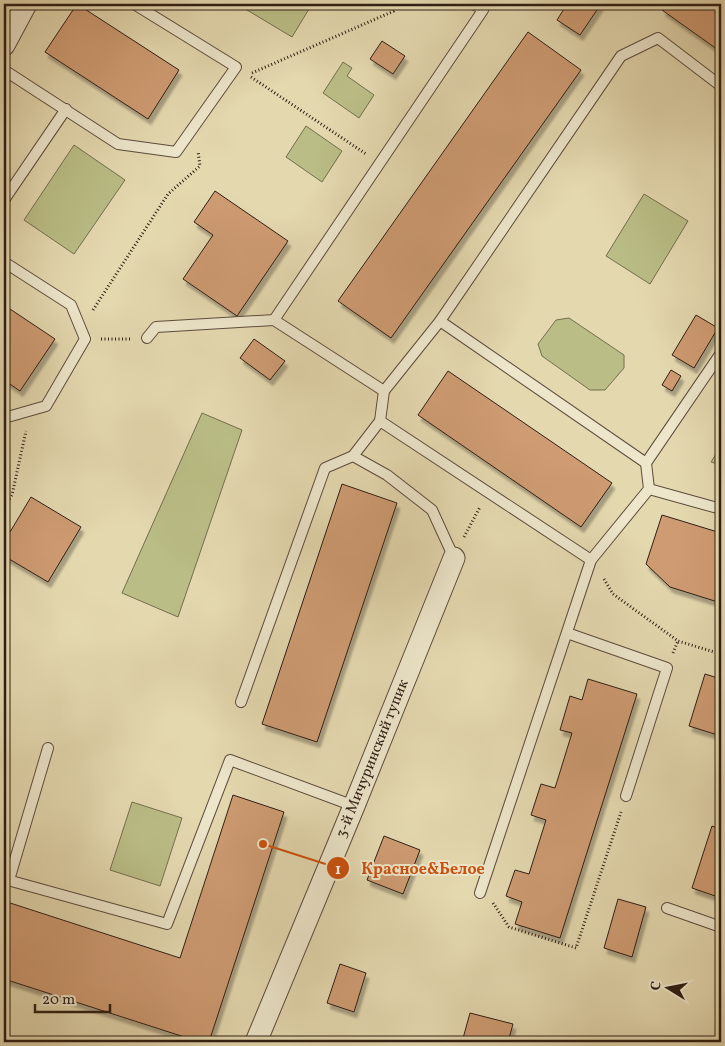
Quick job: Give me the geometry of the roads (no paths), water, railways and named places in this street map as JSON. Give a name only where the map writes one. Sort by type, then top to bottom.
[{"type":"street","points":[[4,45],[26,4]]},
{"type":"street","name":"3-й Мичуринский тупик","points":[[256,1042],[454,558]]},
{"type":"lane","points":[[4,70],[118,144],[176,152],[236,67],[134,4]]},
{"type":"lane","points":[[274,320],[483,10],[474,4]]},
{"type":"lane","points":[[242,702],[325,468],[353,456],[380,421],[384,391],[440,321],[621,56],[658,38],[721,86]]},
{"type":"lane","points":[[4,200],[66,109]]},
{"type":"lane","points":[[4,262],[71,304],[85,339],[46,406],[4,418]]},
{"type":"lane","points":[[147,338],[156,327],[274,320],[384,391]]},
{"type":"lane","points":[[440,321],[646,463]]},
{"type":"lane","points":[[481,889],[591,560],[649,488],[646,463],[721,352]]},
{"type":"lane","points":[[380,421],[591,560]]},
{"type":"lane","points":[[353,456],[387,474],[432,510],[454,558]]},
{"type":"lane","points":[[649,488],[721,509]]},
{"type":"lane","points":[[567,633],[667,668],[626,796]]},
{"type":"lane","points":[[48,748],[7,879],[167,924],[230,760],[354,806]]},
{"type":"lane","points":[[667,908],[721,927]]},
{"type":"place","name":"Красное&Белое","points":[[263,844]]}]
